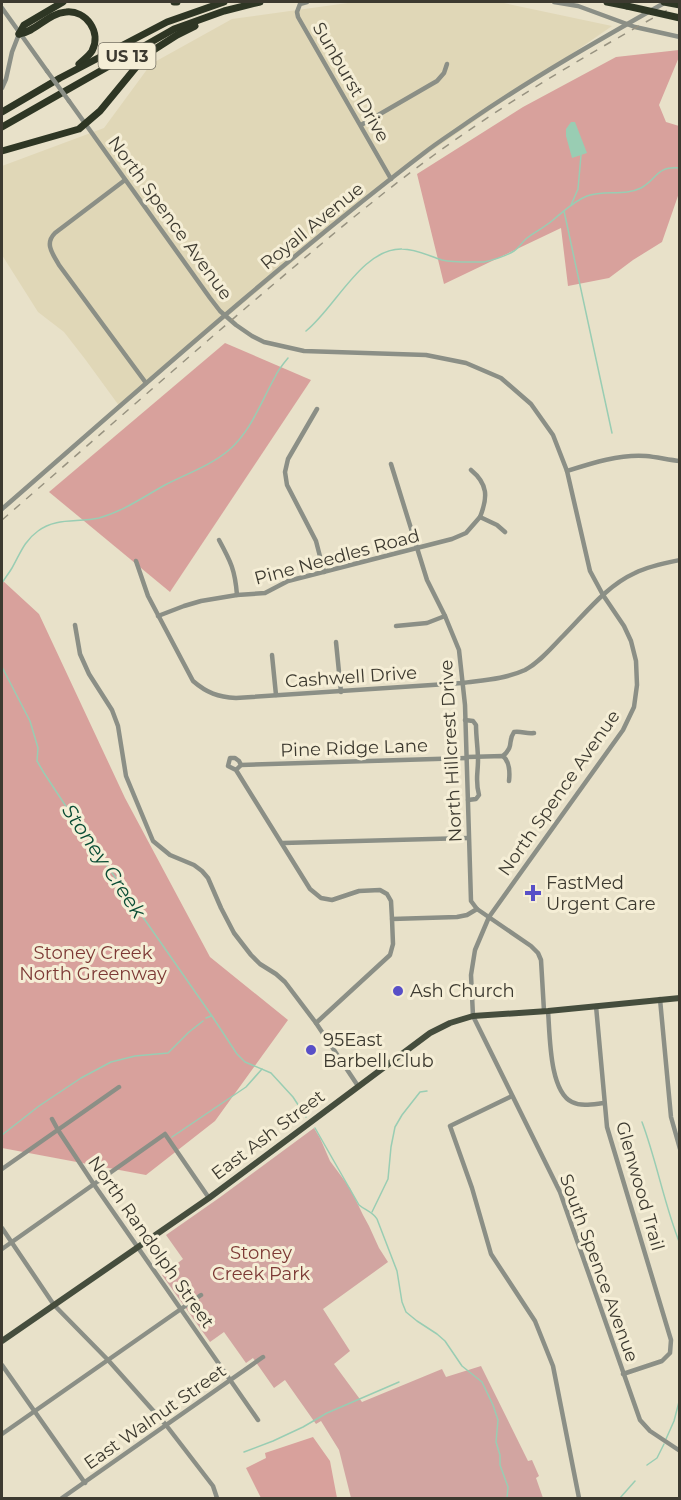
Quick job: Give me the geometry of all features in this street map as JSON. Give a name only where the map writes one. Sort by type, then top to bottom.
[{"type":"highway","points":[[19,34],[24,25],[63,2]]},
{"type":"highway","name":"US 13","points":[[2,111],[167,22],[224,2]]},
{"type":"highway","name":"US 13","points":[[2,127],[174,29],[224,11],[260,2]]},
{"type":"highway","points":[[607,2],[680,18]]},
{"type":"highway","points":[[666,2],[680,5]]},
{"type":"highway","points":[[19,34],[28,33],[60,13],[70,11],[80,13],[87,18],[94,34],[93,50],[60,78]]},
{"type":"highway","points":[[2,151],[86,125],[152,51],[177,35],[224,11]]},
{"type":"main road","name":"East Ash Street","points":[[2,1341],[209,1198],[430,1033],[450,1023],[473,1016],[680,998]]},
{"type":"street","name":"Sunburst Drive","points":[[308,2],[300,4],[298,17],[391,179]]},
{"type":"street","points":[[554,2],[578,6],[627,24],[680,37]]},
{"type":"street","name":"Royall Avenue","points":[[2,508],[318,236],[425,152],[496,103],[666,2]]},
{"type":"street","name":"North Spence Avenue","points":[[2,8],[193,276],[225,315],[243,330],[264,342],[304,351],[426,355],[466,363],[501,378],[531,405],[553,435],[567,471],[590,570],[603,595],[624,626],[633,650],[637,673],[634,706],[623,730],[489,917],[475,950],[471,975],[473,1016]]},
{"type":"street","points":[[2,88],[19,34]]},
{"type":"street","points":[[361,125],[437,81],[444,73],[447,64]]},
{"type":"street","points":[[125,180],[55,233],[50,242],[50,248],[58,266],[146,383]]},
{"type":"street","points":[[317,409],[288,459],[285,472],[287,485],[316,541],[324,572]]},
{"type":"street","points":[[567,471],[622,457],[645,456],[680,461]]},
{"type":"street","name":"North Hillcrest Drive","points":[[391,464],[427,580],[446,616],[459,650],[467,759],[471,901],[477,909]]},
{"type":"street","points":[[471,470],[484,486],[485,495],[480,517],[497,525],[505,532]]},
{"type":"street","name":"Pine Needles Road","points":[[158,616],[201,601],[265,593],[288,581],[452,539],[466,533],[480,517]]},
{"type":"street","points":[[219,540],[231,561],[236,576],[237,595]]},
{"type":"street","name":"Cashwell Drive","points":[[136,561],[148,596],[193,681],[213,695],[225,697],[341,692],[462,683],[510,676],[527,669],[540,660],[617,583],[634,573],[680,560]]},
{"type":"street","points":[[396,626],[427,623],[446,616]]},
{"type":"street","points":[[75,625],[80,654],[89,674],[112,710],[118,726],[126,776],[153,841],[170,855],[194,865],[208,878],[234,933],[260,964],[285,982],[316,1023],[358,1086]]},
{"type":"street","points":[[336,642],[341,692]]},
{"type":"street","points":[[272,655],[276,695]]},
{"type":"street","points":[[465,720],[475,723],[478,757],[476,781],[479,795],[476,799],[468,800]]},
{"type":"street","points":[[509,781],[509,766],[503,756],[510,748],[511,736],[514,732],[534,733]]},
{"type":"street","name":"Pine Ridge Lane","points":[[241,765],[474,760],[478,757],[503,756]]},
{"type":"street","points":[[236,770],[241,765],[239,761],[230,758],[228,766],[236,770],[310,889],[321,898],[332,900],[359,891],[380,890],[387,894],[391,901],[393,944],[390,956],[316,1023]]},
{"type":"street","points":[[283,843],[468,838]]},
{"type":"street","points":[[392,919],[457,917],[467,915],[477,909],[531,946],[541,960],[553,1063],[559,1089],[564,1097],[573,1103],[581,1105],[604,1103]]},
{"type":"street","points":[[660,999],[670,1117],[680,1149]]},
{"type":"street","name":"Glenwood Trail","points":[[596,1006],[607,1127],[671,1340],[670,1353],[663,1361],[622,1374]]},
{"type":"street","name":"South Spence Avenue","points":[[473,1016],[560,1192],[640,1420],[650,1431],[680,1451]]},
{"type":"street","points":[[2,1169],[118,1087]]},
{"type":"street","points":[[512,1096],[450,1126],[472,1188],[491,1254],[535,1321],[553,1366],[579,1498]]},
{"type":"street","name":"North Randolph Street","points":[[52,1119],[93,1184],[258,1420]]},
{"type":"street","points":[[2,1249],[165,1134],[209,1198]]},
{"type":"street","points":[[2,1228],[54,1305],[108,1360],[165,1425],[213,1486],[217,1498]]},
{"type":"street","points":[[2,1434],[201,1295]]},
{"type":"street","name":"East Walnut Street","points":[[62,1498],[263,1357]]},
{"type":"street","points":[[2,1365],[85,1483]]},
{"type":"shaded area","points":[[355,2],[499,2],[612,26],[391,179],[120,407],[64,332],[38,312],[2,255],[2,166],[104,128],[151,64],[232,19]]},
{"type":"shaded area","points":[[571,122],[575,122],[587,153],[572,158],[566,136],[566,129]]},
{"type":"green space","points":[[679,50],[679,57],[659,105],[666,122],[679,126],[679,193],[662,242],[609,278],[568,286],[561,228],[444,284],[417,174],[523,107],[616,57]]},
{"type":"green space","points":[[225,343],[311,380],[170,592],[49,492]]},
{"type":"green space","name":"Stoney Creek North Greenway","points":[[2,580],[39,614],[125,798],[210,957],[288,1020],[215,1121],[146,1175],[2,1148]]},
{"type":"green space","name":"Stoney Creek Park","points":[[314,1128],[330,1161],[350,1188],[388,1262],[323,1309],[350,1351],[334,1364],[362,1402],[442,1369],[446,1377],[481,1366],[528,1461],[532,1460],[539,1476],[536,1478],[543,1498],[351,1498],[339,1450],[321,1421],[316,1424],[285,1380],[274,1388],[253,1358],[246,1363],[224,1332],[210,1342],[162,1275],[183,1259],[166,1235]]},
{"type":"green space","points":[[313,1437],[330,1461],[337,1498],[261,1498],[246,1468],[266,1458],[265,1453]]},
{"type":"waterway","points":[[571,205],[578,189],[581,155]]},
{"type":"waterway","points":[[306,331],[362,268],[374,258],[388,251],[407,249],[452,262],[484,262],[514,251],[527,238],[582,198],[600,193],[635,190],[647,184],[661,171],[680,168]]},
{"type":"waterway","points":[[564,211],[612,433]]},
{"type":"waterway","points":[[2,583],[26,543],[45,527],[60,522],[99,518],[117,512],[222,456],[244,434],[288,358]]},
{"type":"waterway","name":"Stoney Creek","points":[[2,667],[30,721],[38,748],[37,761],[71,814],[237,1054],[245,1062],[271,1073],[293,1097],[306,1117]]},
{"type":"waterway","name":"Stoney Creek","points":[[206,1018],[211,1016]]},
{"type":"waterway","points":[[2,1135],[39,1106],[81,1078],[111,1062],[135,1056],[168,1053],[203,1021]]},
{"type":"waterway","points":[[172,1137],[246,1087],[262,1069]]},
{"type":"waterway","points":[[372,1212],[388,1179],[395,1127],[420,1092],[427,1091]]},
{"type":"waterway","points":[[642,1122],[680,1244]]},
{"type":"waterway","name":"Stoney Creek","points":[[315,1128],[359,1205],[377,1219],[397,1271],[406,1312],[445,1341],[462,1366],[482,1382],[498,1420],[496,1442],[500,1465],[508,1487],[507,1498]]},
{"type":"waterway","points":[[244,1452],[273,1441],[327,1413],[399,1382]]},
{"type":"waterway","points":[[666,1439],[680,1398]]},
{"type":"waterway","points":[[647,1465],[657,1458],[664,1444]]},
{"type":"waterway","points":[[620,1498],[635,1481]]},
{"type":"railway","points":[[2,520],[275,283],[353,217],[414,170],[524,94],[680,3]]},
{"type":"place","name":"FastMed Urgent Care","points":[[533,893]]},
{"type":"place","name":"Ash Church","points":[[398,991]]},
{"type":"place","name":"95East Barbell Club","points":[[311,1050]]}]
